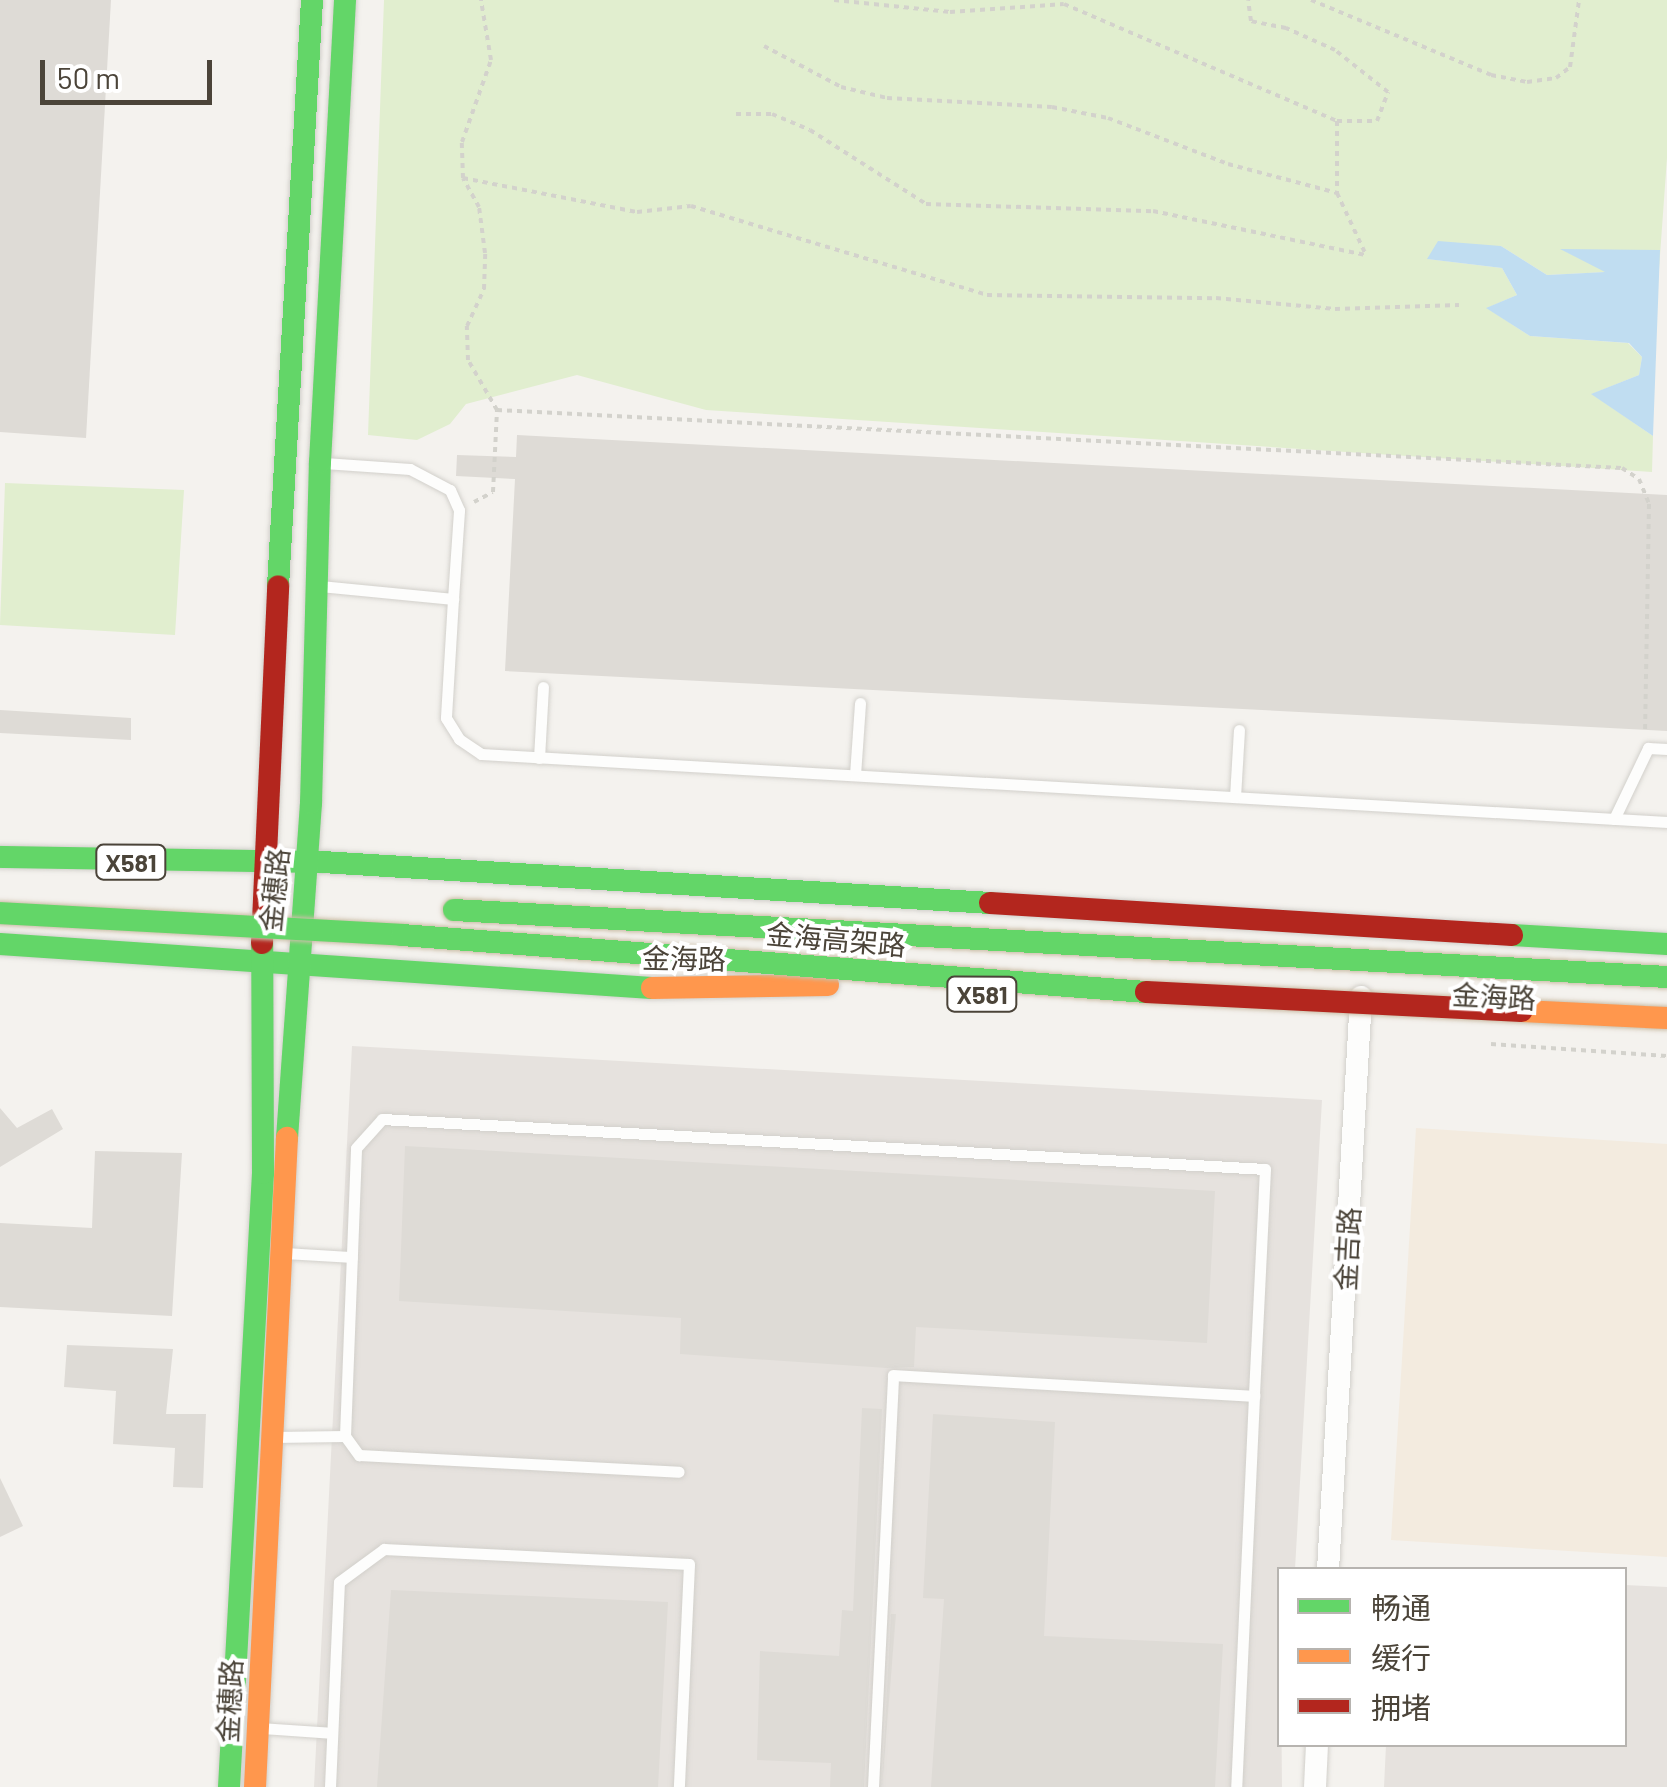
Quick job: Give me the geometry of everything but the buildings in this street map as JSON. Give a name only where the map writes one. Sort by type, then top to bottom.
[{"type":"main road","name":"金穗路","points":[[229,1787],[263,1173],[258,965],[261,866],[312,0]]},
{"type":"main road","name":"金穗路","points":[[256,1787],[296,968],[320,586],[320,462],[345,0]]},
{"type":"main road","name":"X581","points":[[0,857],[261,866],[304,862],[1667,944]]},
{"type":"main road","points":[[238,899],[337,904]]},
{"type":"main road","name":"金海高架路","points":[[436,910],[1667,977]]},
{"type":"main road","name":"金海高架路","points":[[0,914],[402,935],[1086,989],[1667,1018]]},
{"type":"main road","points":[[0,927],[496,960]]},
{"type":"main road","name":"金海路","points":[[0,944],[235,958],[258,965],[296,968],[698,990],[822,984],[1667,1036]]},
{"type":"street","name":"金吉路","points":[[1328,1567],[1362,928]]},
{"type":"street","points":[[1315,1787],[1317,1747]]},
{"type":"lane","points":[[320,462],[410,469],[450,490],[459,510],[446,718],[459,739],[481,754],[1667,822]]},
{"type":"lane","points":[[320,586],[452,599]]},
{"type":"lane","points":[[538,758],[543,687]]},
{"type":"lane","points":[[855,776],[860,703]]},
{"type":"lane","points":[[1235,797],[1239,730]]},
{"type":"lane","points":[[1614,819],[1648,748],[1667,749]]},
{"type":"lane","points":[[678,1472],[359,1456],[346,1436],[356,1148],[382,1119],[1265,1169],[1236,1787]]},
{"type":"lane","points":[[257,1252],[352,1256]]},
{"type":"lane","points":[[873,1787],[893,1375],[1254,1396]]},
{"type":"lane","points":[[273,1437],[346,1436]]},
{"type":"lane","points":[[330,1787],[339,1582],[384,1549],[689,1564],[679,1787]]},
{"type":"lane","points":[[232,1728],[332,1733]]},
{"type":"path","points":[[459,510],[492,492],[497,410],[468,360],[467,326],[484,289],[484,253],[479,207],[463,178],[462,142],[491,60],[481,0]]},
{"type":"path","points":[[834,0],[950,12],[1064,4],[1337,121],[1377,120],[1388,92],[1335,50],[1286,28],[1250,22],[1248,0]]},
{"type":"path","points":[[1310,0],[1491,75],[1526,82],[1570,68],[1579,0]]},
{"type":"path","points":[[764,46],[842,87],[888,98],[1052,108],[1108,118],[1228,164],[1337,193]]},
{"type":"path","points":[[736,114],[772,114],[810,130],[926,204],[1153,210],[1366,255],[1337,193],[1337,121]]},
{"type":"path","points":[[463,178],[637,212],[691,206],[987,295],[1216,298],[1335,309],[1458,305]]},
{"type":"path","points":[[497,410],[1622,468],[1639,480],[1649,504],[1648,748]]},
{"type":"shaded area","points":[[352,1046],[1322,1100],[1295,1567],[1277,1567],[1277,1747],[1282,1747],[1282,1787],[314,1787]]},
{"type":"shaded area","points":[[1416,1128],[1667,1144],[1667,1557],[1391,1540]]},
{"type":"shaded area","points":[[1627,1585],[1667,1587],[1667,1787],[1384,1787],[1386,1747],[1627,1747]]},
{"type":"green space","points":[[384,0],[1667,0],[1667,158],[1658,283],[1659,250],[1563,250],[1607,272],[1547,275],[1501,246],[1428,259],[1502,268],[1517,295],[1487,308],[1530,336],[1628,343],[1642,357],[1639,375],[1592,394],[1653,436],[1652,472],[706,410],[577,375],[466,404],[450,424],[417,440],[368,435]]},
{"type":"green space","points":[[5,483],[184,490],[175,635],[0,625]]},
{"type":"water","points":[[1438,241],[1501,246],[1547,275],[1605,272],[1560,249],[1660,250],[1653,436],[1591,394],[1639,375],[1642,357],[1629,343],[1530,336],[1486,308],[1517,295],[1502,268],[1427,259]]},
{"type":"traffic: fast","points":[[278,586],[312,0]]},
{"type":"traffic: fast","points":[[287,1138],[311,803],[320,462],[345,0]]},
{"type":"traffic: fast","points":[[0,857],[322,862],[990,903]]},
{"type":"traffic: fast","points":[[454,910],[1667,977]]},
{"type":"traffic: fast","points":[[0,913],[402,935],[1146,992]]},
{"type":"traffic: fast","points":[[1512,935],[1667,944]]},
{"type":"traffic: fast","points":[[229,1787],[263,1173],[262,943]]},
{"type":"traffic: fast","points":[[0,944],[652,988]]},
{"type":"traffic: slow","points":[[652,988],[828,985]]},
{"type":"traffic: slow","points":[[1522,1011],[1667,1018]]},
{"type":"traffic: slow","points":[[255,1787],[287,1138]]},
{"type":"traffic: jam","points":[[262,943],[278,586]]},
{"type":"traffic: jam","points":[[990,903],[1512,935]]},
{"type":"traffic: jam","points":[[1146,992],[1522,1011]]}]
